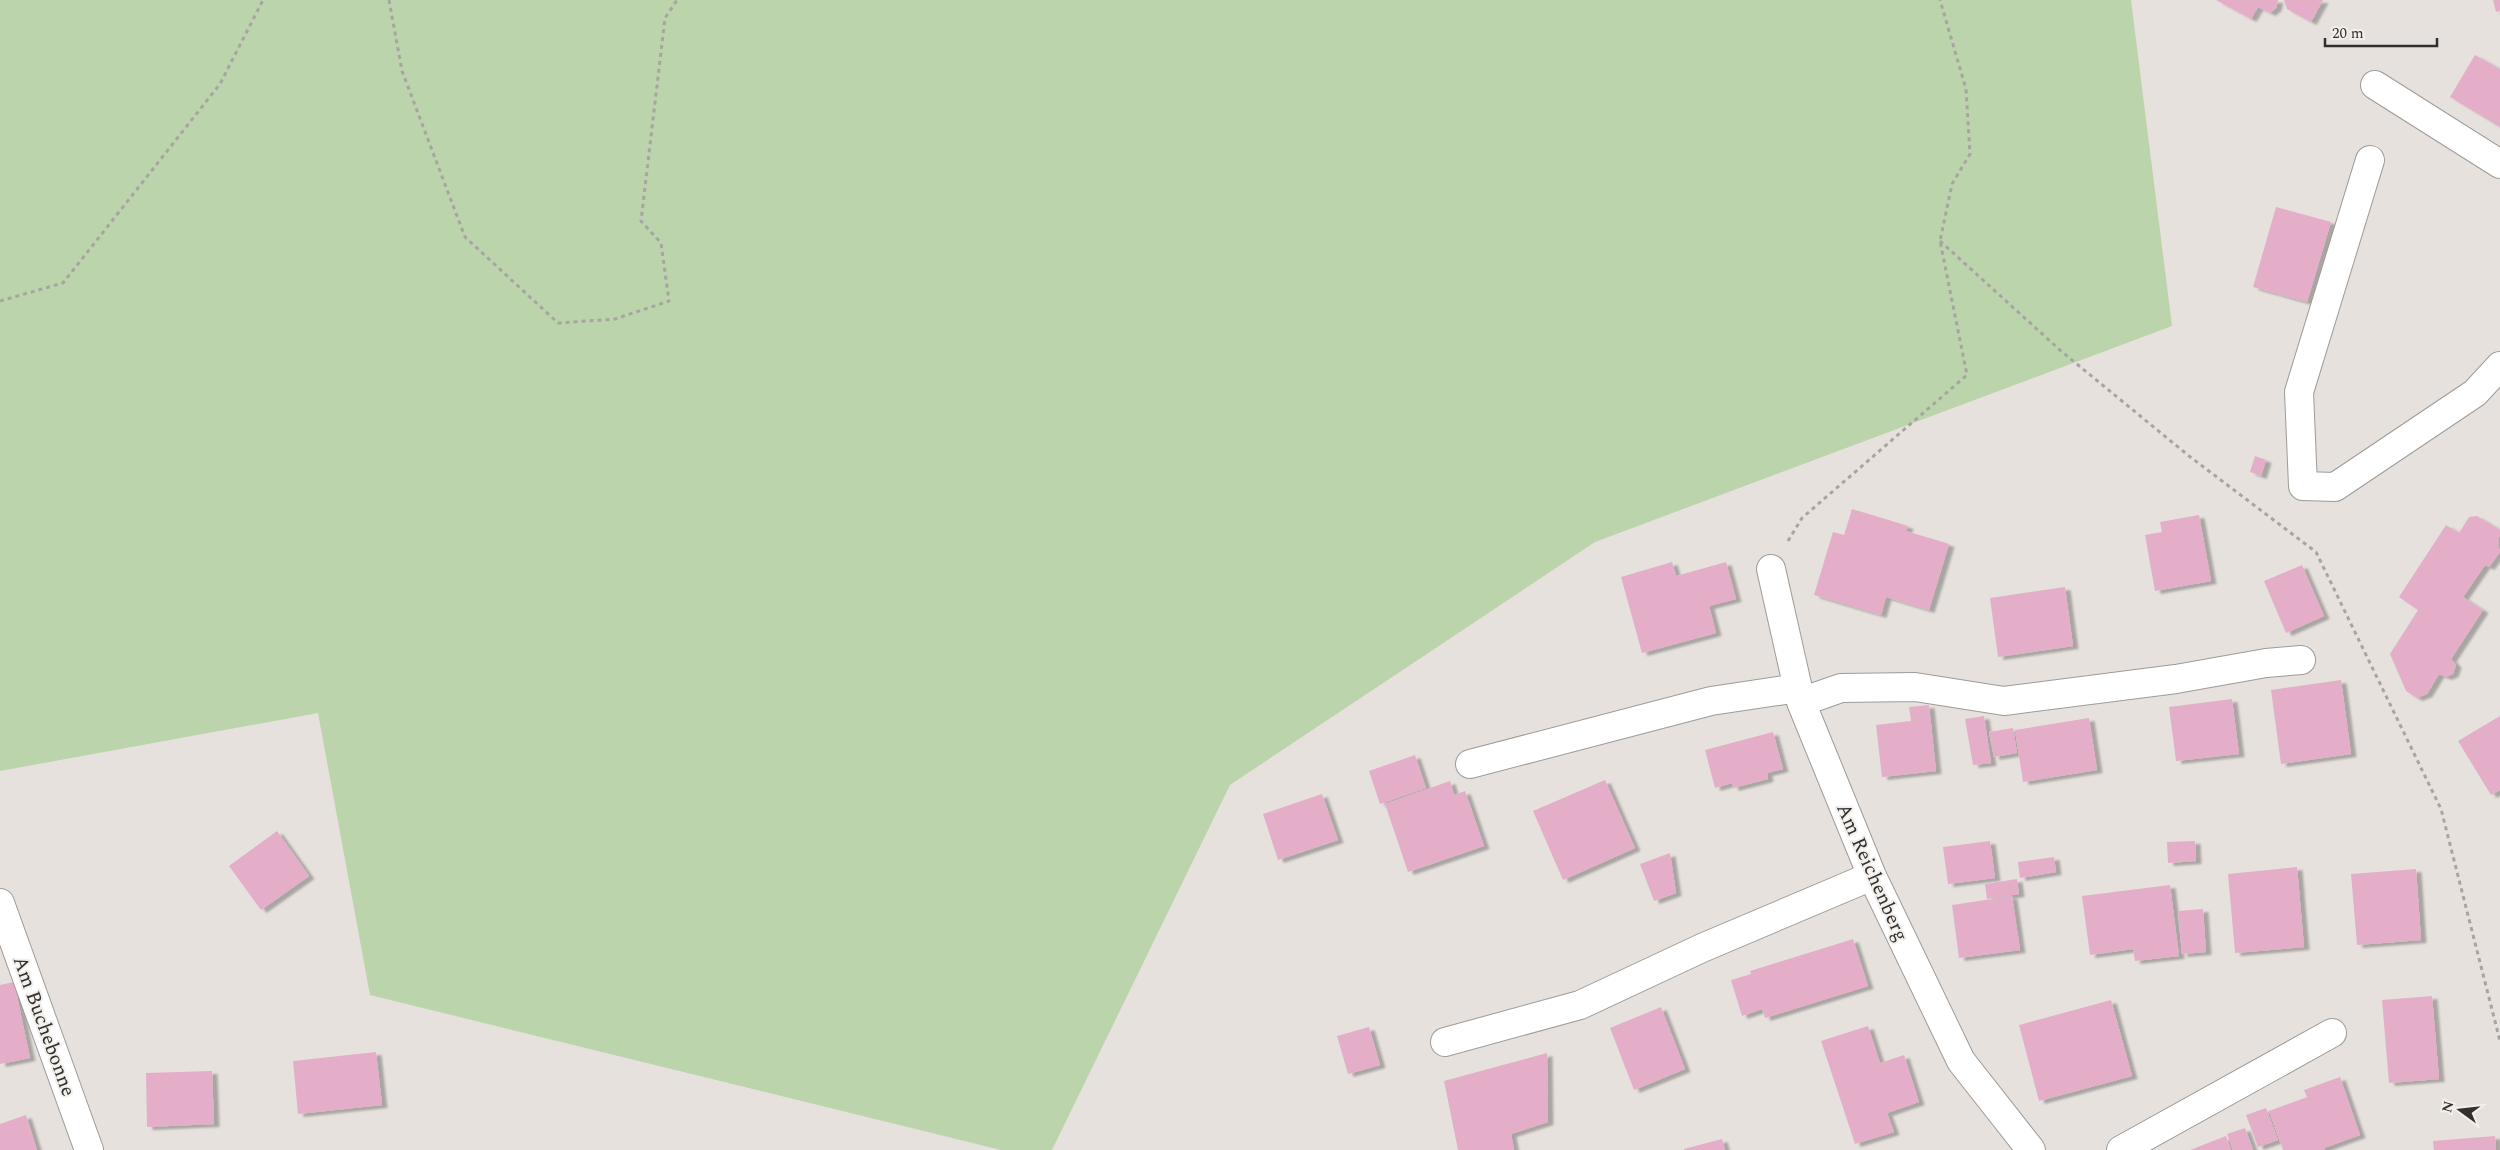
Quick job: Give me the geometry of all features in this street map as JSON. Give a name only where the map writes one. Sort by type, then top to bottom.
[{"type":"street","points":[[2375,85],[2500,164]]},
{"type":"street","points":[[2370,160],[2300,392],[2304,486],[2335,487],[2474,393],[2500,366]]},
{"type":"street","name":"Am Reichenberg","points":[[1771,569],[1799,695],[1872,876],[1961,1061],[2031,1150]]},
{"type":"street","points":[[1470,764],[1711,701],[1799,695],[1841,688],[1915,687],[2004,701],[2176,679],[2266,663],[2301,660]]},
{"type":"street","points":[[1445,1042],[1580,1006],[1702,948],[1872,876]]},
{"type":"street","name":"Am Buchebonne","points":[[0,903],[89,1150]]},
{"type":"street","points":[[2121,1150],[2332,1033]]},
{"type":"path","points":[[0,301],[63,283],[220,84],[263,0]]},
{"type":"path","points":[[389,0],[402,71],[465,237],[558,323],[615,319],[669,301],[661,243],[641,222],[665,18],[677,0]]},
{"type":"path","points":[[1771,569],[1802,518],[1967,375],[1940,241],[1952,184],[1970,154],[1966,89],[1940,0]]},
{"type":"path","points":[[1940,241],[2061,351],[2188,456],[2316,552],[2440,809],[2500,1042]]},
{"type":"green space","points":[[0,0],[2131,0],[2172,326],[1595,542],[1230,785],[1052,1150],[1001,1150],[370,995],[318,713],[0,771]]},
{"type":"building","points":[[2216,0],[2278,0],[2276,8],[2270,13],[2258,7],[2251,19]]},
{"type":"building","points":[[2284,0],[2323,0],[2311,22],[2287,9]]},
{"type":"building","points":[[2493,0],[2500,0],[2500,11],[2496,12]]},
{"type":"building","points":[[2475,55],[2500,69],[2500,127],[2450,97]]},
{"type":"building","points":[[2276,207],[2331,222],[2307,302],[2253,287]]},
{"type":"building","points":[[2255,456],[2266,460],[2261,476],[2250,472]]},
{"type":"building","points":[[1852,509],[1908,526],[1906,531],[1949,544],[1929,610],[1886,597],[1881,615],[1814,595],[1833,532],[1844,535]]},
{"type":"building","points":[[2199,515],[2211,581],[2155,591],[2145,535],[2162,532],[2160,522]]},
{"type":"building","points":[[2477,516],[2500,530],[2498,545],[2500,552],[2489,567],[2485,565],[2463,597],[2483,610],[2451,659],[2456,665],[2453,674],[2446,677],[2439,674],[2427,694],[2417,698],[2406,691],[2390,654],[2418,610],[2399,597],[2446,525],[2459,533],[2469,517]]},
{"type":"building","points":[[1672,562],[1676,576],[1726,562],[1736,599],[1709,606],[1716,633],[1642,653],[1621,577]]},
{"type":"building","points":[[2302,565],[2324,616],[2286,633],[2264,581]]},
{"type":"building","points":[[2065,587],[2073,646],[1998,657],[1990,598]]},
{"type":"building","points":[[2341,680],[2351,754],[2281,764],[2271,690]]},
{"type":"building","points":[[2232,699],[2239,754],[2176,761],[2169,707]]},
{"type":"building","points":[[1929,705],[1936,771],[1882,777],[1876,725],[1911,721],[1909,707]]},
{"type":"building","points":[[1984,716],[1991,763],[1973,765],[1965,719]]},
{"type":"building","points":[[2500,716],[2500,790],[2491,795],[2458,741]]},
{"type":"building","points":[[2089,718],[2097,770],[2023,782],[2015,730]]},
{"type":"building","points":[[2013,728],[2017,753],[1994,757],[1989,732]]},
{"type":"building","points":[[1773,732],[1783,769],[1767,773],[1768,779],[1733,788],[1732,783],[1715,788],[1705,750]]},
{"type":"building","points":[[1415,755],[1426,788],[1380,804],[1369,771]]},
{"type":"building","points":[[1605,780],[1635,848],[1563,880],[1533,811]]},
{"type":"building","points":[[1450,781],[1454,795],[1465,791],[1484,846],[1408,872],[1385,804]]},
{"type":"building","points":[[1322,794],[1338,840],[1278,860],[1263,814]]},
{"type":"building","points":[[277,831],[309,876],[261,910],[229,866]]},
{"type":"building","points":[[1990,841],[1995,878],[1948,884],[1943,847]]},
{"type":"building","points":[[2195,841],[2196,861],[2168,863],[2167,842]]},
{"type":"building","points":[[1670,853],[1676,893],[1654,901],[1640,864]]},
{"type":"building","points":[[2054,857],[2056,872],[2020,878],[2018,862]]},
{"type":"building","points":[[2297,867],[2304,947],[2235,953],[2228,874]]},
{"type":"building","points":[[2416,869],[2421,940],[2357,945],[2351,874]]},
{"type":"building","points":[[2017,879],[2019,894],[1987,899],[1985,884]]},
{"type":"building","points":[[2170,885],[2179,956],[2135,961],[2133,949],[2090,955],[2082,896]]},
{"type":"building","points":[[2012,896],[2020,950],[1959,958],[1952,905]]},
{"type":"building","points":[[2203,909],[2206,952],[2182,954],[2178,911]]},
{"type":"building","points":[[1853,939],[1868,986],[1765,1018],[1757,992],[1762,1009],[1742,1016],[1731,980],[1751,974],[1750,971]]},
{"type":"building","points":[[14,982],[30,1058],[0,1064],[0,985]]},
{"type":"building","points":[[2432,996],[2439,1079],[2389,1083],[2382,1000]]},
{"type":"building","points":[[2111,1000],[2132,1076],[2039,1101],[2019,1025]]},
{"type":"building","points":[[1661,1007],[1685,1069],[1634,1090],[1610,1028]]},
{"type":"building","points":[[1868,1026],[1880,1063],[1904,1055],[1919,1102],[1887,1113],[1894,1132],[1855,1144],[1821,1041]]},
{"type":"building","points":[[1369,1027],[1380,1065],[1348,1074],[1337,1036]]},
{"type":"building","points":[[376,1052],[382,1105],[298,1114],[293,1061]]},
{"type":"building","points":[[1547,1053],[1548,1122],[1511,1134],[1514,1150],[1458,1150],[1444,1081]]},
{"type":"building","points":[[212,1071],[214,1124],[147,1127],[146,1073]]},
{"type":"building","points":[[2340,1077],[2360,1135],[2324,1148],[2325,1150],[2283,1150],[2269,1111],[2307,1097],[2304,1090]]},
{"type":"building","points":[[2266,1108],[2278,1140],[2258,1147],[2246,1115]]},
{"type":"building","points":[[26,1115],[37,1150],[0,1150],[0,1124]]},
{"type":"building","points":[[2245,1128],[2253,1150],[2233,1150],[2227,1134]]},
{"type":"building","points":[[2226,1136],[2231,1150],[2190,1150]]},
{"type":"building","points":[[2495,1136],[2496,1150],[2434,1150],[2433,1141]]},
{"type":"building","points":[[1722,1139],[1725,1150],[1684,1150],[1684,1149]]}]
